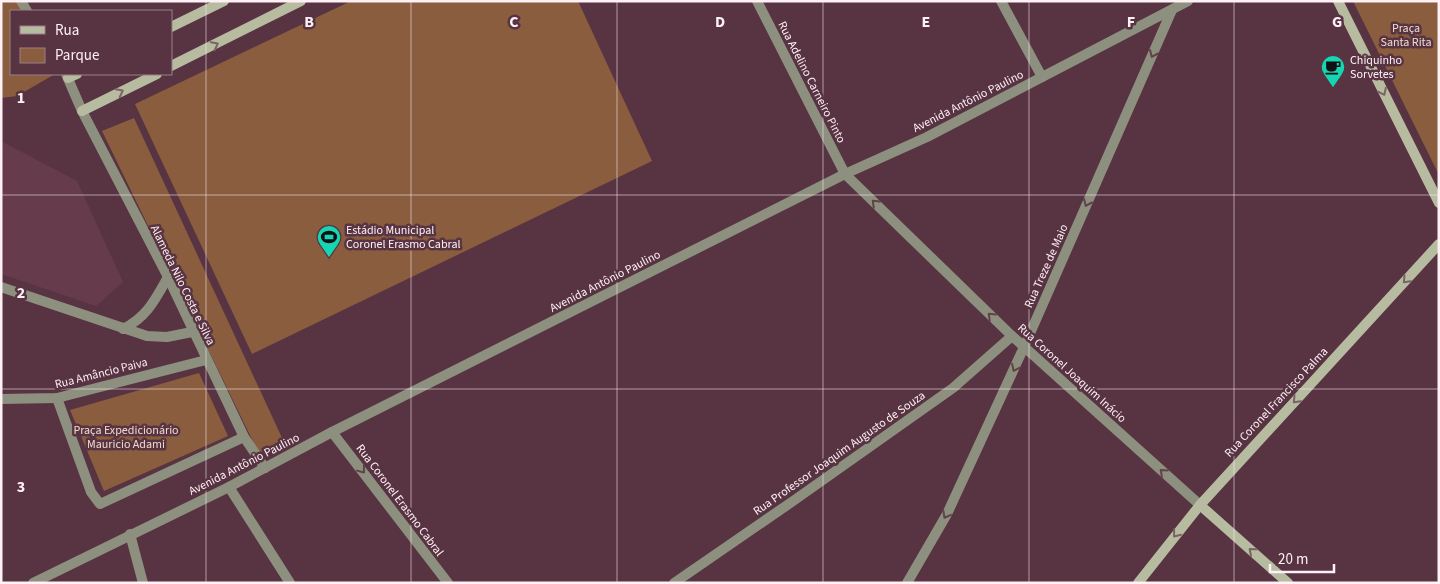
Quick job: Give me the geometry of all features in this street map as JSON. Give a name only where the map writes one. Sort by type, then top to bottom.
[{"type":"main road","points":[[172,27],[224,1]]},
{"type":"main road","points":[[172,66],[301,1]]},
{"type":"main road","points":[[1338,1],[1439,204]]},
{"type":"main road","points":[[82,111],[155,75]]},
{"type":"main road","name":"Rua Coronel Francisco Palma","points":[[1138,583],[1200,504],[1439,244]]},
{"type":"main road","name":"Rua Coronel Joaquim Inácio","points":[[1200,504],[1288,583]]},
{"type":"street","name":"Rua Adelino Carneiro Pinto","points":[[757,1],[845,174]]},
{"type":"street","points":[[1001,1],[1042,77]]},
{"type":"street","name":"Avenida Antônio Paulino","points":[[33,583],[265,468],[332,432],[845,174],[927,136],[1188,1]]},
{"type":"street","name":"Rua Treze de Maio","points":[[907,583],[947,514],[1024,347],[1172,10]]},
{"type":"street","name":"Alameda Nilo Costa e Silva","points":[[70,75],[82,111],[168,277],[192,332],[244,437],[265,468]]},
{"type":"street","name":"Rua Coronel Joaquim Inácio","points":[[845,174],[1012,336],[1200,504]]},
{"type":"street","points":[[123,329],[136,323],[145,314],[168,277]]},
{"type":"street","points":[[1,286],[147,336],[167,337],[192,332]]},
{"type":"street","name":"Rua Professor Joaquim Augusto de Souza","points":[[674,583],[953,388],[1012,336]]},
{"type":"street","name":"Rua Amâncio Paiva","points":[[1,399],[56,398],[206,360]]},
{"type":"street","points":[[56,398],[91,492],[100,504],[244,437]]},
{"type":"street","name":"Rua Coronel Erasmo Cabral","points":[[332,432],[448,583]]},
{"type":"street","points":[[229,486],[290,583]]},
{"type":"street","points":[[130,534],[143,583]]},
{"type":"shaded area","points":[[1,141],[77,181],[123,282],[96,306],[1,274]]},
{"type":"green space","points":[[1,1],[16,1],[20,10],[10,10],[10,75],[53,75],[17,96],[1,98]]},
{"type":"green space","name":"Estádio Municipal Coronel Erasmo Cabral","points":[[351,1],[578,1],[652,161],[252,354],[135,104]]},
{"type":"green space","name":"Praça Santa Rita","points":[[1353,1],[1439,1],[1439,175]]},
{"type":"green space","points":[[134,118],[283,440],[259,454],[102,131]]},
{"type":"green space","name":"Praça Expedicionário Mauricio Adami","points":[[199,373],[228,436],[104,491],[70,410]]},
{"type":"place","name":"Chiquinho Sorvetes","points":[[1333,88]]},
{"type":"place","name":"Estádio Municipal Coronel Erasmo Cabral","points":[[329,258]]}]
